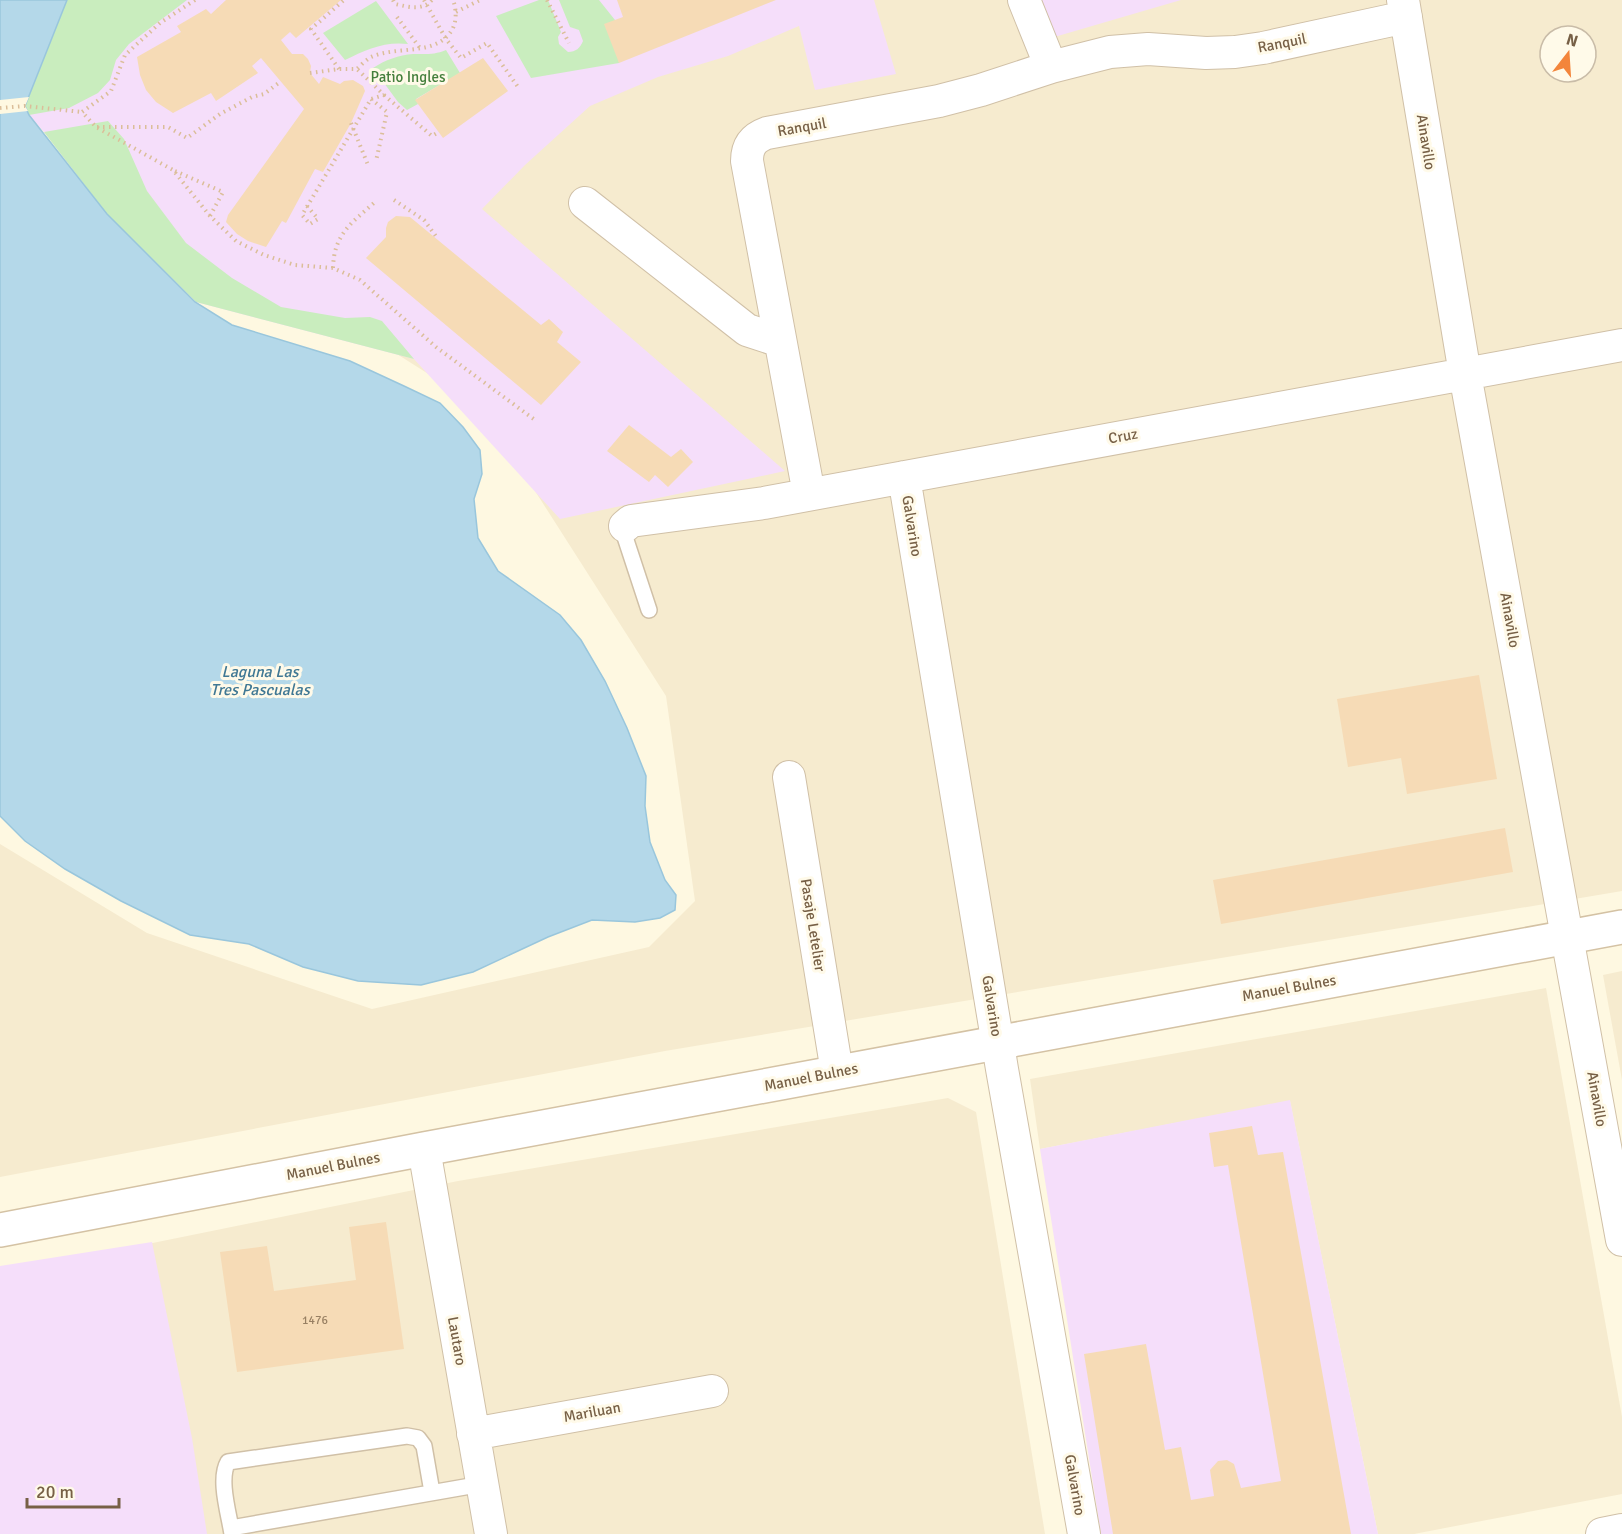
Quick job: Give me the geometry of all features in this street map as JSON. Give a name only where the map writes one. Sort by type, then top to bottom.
[{"type":"main road","name":"Manuel Bulnes","points":[[0,1230],[1622,927]]},
{"type":"street","points":[[1024,0],[1051,67]]},
{"type":"street","name":"Ranquil","points":[[809,494],[747,161],[750,145],[757,137],[767,133],[939,101],[1051,67],[1127,49],[1235,52],[1263,48],[1404,9]]},
{"type":"street","name":"Ainavillo","points":[[1404,9],[1465,374],[1622,1240]]},
{"type":"street","points":[[585,203],[747,330],[780,341]]},
{"type":"street","name":"Cruz","points":[[626,526],[631,521],[765,503],[1622,345]]},
{"type":"street","name":"Galvarino","points":[[903,477],[1084,1534]]},
{"type":"street","name":"Pasaje Letelier","points":[[789,777],[837,1072]]},
{"type":"street","name":"Lautaro","points":[[424,1149],[491,1534]]},
{"type":"street","name":"Mariluan","points":[[473,1434],[712,1391]]},
{"type":"street","points":[[1602,1534],[1622,1530]]},
{"type":"lane","points":[[626,526],[624,534],[649,610]]},
{"type":"lane","points":[[432,1492],[424,1446],[418,1438],[407,1436],[228,1462],[224,1468],[223,1480],[231,1531],[482,1484]]},
{"type":"path","points":[[82,112],[111,91],[125,55],[160,23],[195,0]]},
{"type":"path","points":[[339,69],[310,29],[344,0]]},
{"type":"path","points":[[393,0],[395,4],[412,8],[427,6],[432,0]]},
{"type":"path","points":[[424,0],[446,39],[462,58],[487,43],[518,87]]},
{"type":"path","points":[[310,73],[357,69],[369,58],[398,50],[420,49],[446,39],[455,24],[456,12],[453,0]]},
{"type":"path","points":[[456,12],[480,0]]},
{"type":"path","points":[[547,0],[569,43]]},
{"type":"path","points":[[397,17],[420,49]]},
{"type":"path","points":[[357,69],[432,136],[439,132]]},
{"type":"path","points":[[96,127],[168,127],[187,138],[219,114],[252,97],[264,94],[280,82]]},
{"type":"path","points":[[307,206],[318,219],[310,225],[302,215],[352,124],[370,99],[384,95]]},
{"type":"path","points":[[370,99],[387,112],[376,161]]},
{"type":"path","points":[[0,108],[25,106],[82,112],[96,127],[173,171],[223,192],[210,216]]},
{"type":"path","points":[[352,124],[368,165]]},
{"type":"path","points":[[173,171],[210,216],[236,241],[264,255],[295,265],[333,268],[360,280],[436,347],[535,420]]},
{"type":"path","points":[[394,200],[424,220],[438,239]]},
{"type":"path","points":[[333,268],[334,254],[342,232],[374,203]]},
{"type":"shaded area","points":[[67,0],[874,0],[896,74],[815,90],[799,26],[728,56],[658,77],[590,106],[525,165],[482,209],[785,471],[560,519],[414,359],[196,302],[29,115],[25,106]]},
{"type":"shaded area","points":[[190,0],[1622,0],[1622,891],[665,1051],[0,1177],[0,844],[147,933],[372,1009],[649,947],[695,901],[666,696],[482,408],[178,215]]},
{"type":"shaded area","points":[[1033,0],[1181,0],[1051,38]]},
{"type":"shaded area","points":[[1622,971],[1622,1080],[1603,975]]},
{"type":"shaded area","points":[[1546,988],[1622,1417],[1622,1494],[1414,1534],[1378,1534],[1290,1101],[1040,1149],[1030,1079]]},
{"type":"shaded area","points":[[948,1098],[976,1112],[1045,1534],[0,1534],[0,1274],[458,1181]]},
{"type":"shaded area","points":[[1290,1100],[1378,1534],[1101,1534],[1040,1149]]},
{"type":"shaded area","points":[[152,1242],[192,1438],[207,1534],[0,1534],[0,1266]]},
{"type":"green space","points":[[67,0],[187,0],[129,44],[116,60],[110,80],[98,93],[69,108],[29,115],[25,106]]},
{"type":"green space","points":[[539,0],[548,0],[561,32],[558,37],[559,44],[568,52],[577,49],[583,41],[579,30],[570,27],[559,0],[599,0],[615,20],[619,63],[531,78],[496,16]]},
{"type":"green space","points":[[376,1],[408,44],[383,45],[345,60],[323,33]]},
{"type":"green space","name":"Patio Ingles","points":[[446,50],[460,73],[416,99],[418,104],[407,110],[398,102],[373,68],[397,57]]},
{"type":"green space","points":[[108,121],[124,139],[147,191],[186,243],[232,278],[281,307],[345,318],[370,317],[382,321],[414,359],[196,302],[107,214],[44,132]]},
{"type":"water","name":"Laguna Las Tres Pascualas","points":[[0,0],[67,0],[25,106],[29,115],[107,214],[195,302],[232,325],[350,361],[404,386],[440,403],[463,427],[480,450],[482,474],[474,499],[478,538],[498,571],[560,615],[581,640],[605,681],[646,776],[645,806],[650,842],[665,880],[676,895],[675,910],[660,918],[635,922],[592,920],[548,937],[473,972],[421,985],[358,981],[303,967],[249,944],[190,935],[121,901],[65,869],[25,841],[0,816]]},
{"type":"pier","points":[[29,97],[25,106],[28,111],[0,114],[0,100]]},
{"type":"building","points":[[226,0],[341,0],[296,38],[290,32],[281,40],[292,54],[303,54],[308,59],[311,66],[310,73],[319,84],[323,77],[340,84],[353,80],[363,86],[365,91],[351,123],[323,172],[315,169],[286,223],[282,221],[266,247],[248,241],[237,234],[226,222],[228,215],[304,109],[261,58],[252,66],[258,73],[216,101],[211,93],[173,113],[156,102],[146,90],[140,75],[137,57],[181,32],[177,26],[206,9],[211,14]]},
{"type":"building","points":[[617,0],[776,0],[619,63],[604,24],[623,17]]},
{"type":"building","points":[[483,58],[508,91],[443,138],[415,100]]},
{"type":"building","points":[[396,216],[410,217],[541,325],[549,319],[563,332],[557,342],[581,362],[541,405],[366,258],[386,237],[388,222]]},
{"type":"building","points":[[629,425],[671,457],[681,449],[693,462],[668,487],[655,475],[649,482],[607,451]]},
{"type":"building","points":[[1479,675],[1497,779],[1407,794],[1401,758],[1348,767],[1337,699]]},
{"type":"building","points":[[1505,828],[1513,872],[1221,924],[1213,880]]},
{"type":"building","points":[[1252,1126],[1258,1155],[1283,1152],[1351,1534],[1113,1534],[1084,1354],[1146,1344],[1165,1450],[1181,1447],[1191,1500],[1214,1496],[1210,1470],[1218,1461],[1227,1460],[1234,1464],[1241,1488],[1281,1481],[1228,1165],[1214,1167],[1209,1133]]},
{"type":"building","points":[[386,1222],[404,1349],[237,1372],[220,1252],[267,1246],[274,1291],[356,1280],[349,1227]]}]
